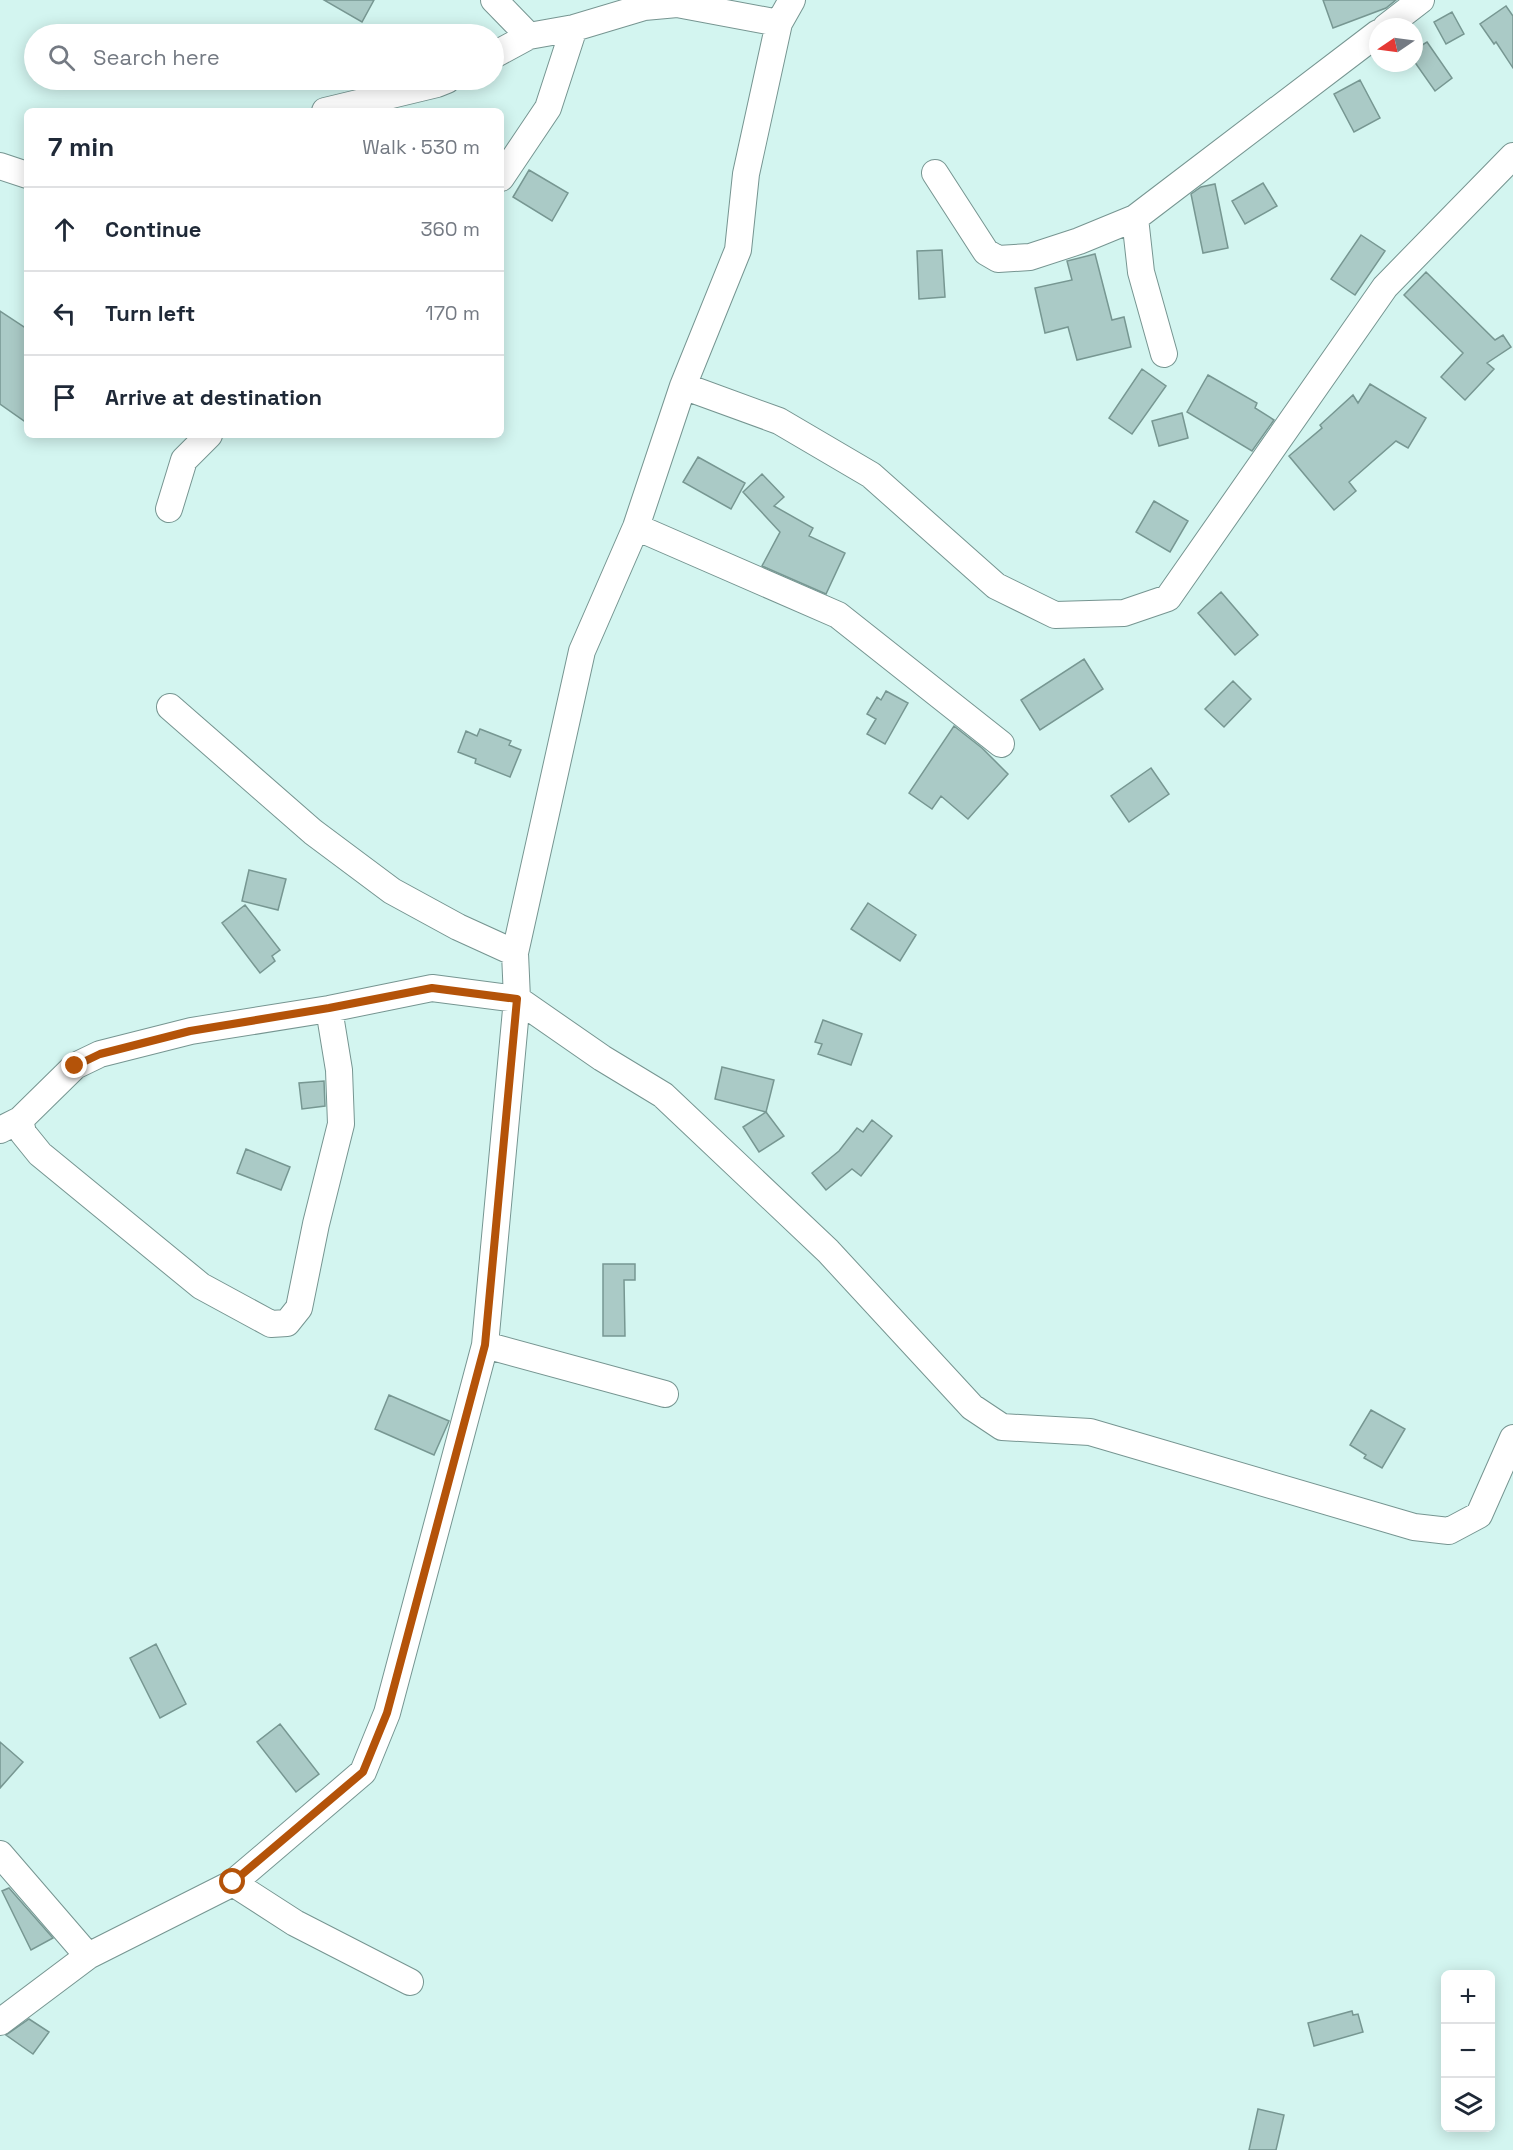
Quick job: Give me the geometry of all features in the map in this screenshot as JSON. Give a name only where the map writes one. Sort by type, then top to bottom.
[{"type":"street","points":[[494,0],[529,36]]},
{"type":"street","points":[[0,2022],[88,1956],[233,1882],[363,1772],[387,1713],[485,1345],[517,999],[515,953],[582,651],[636,526],[683,386],[738,250],[746,174],[779,22],[792,0]]},
{"type":"street","points":[[1398,18],[1421,0]]},
{"type":"street","points":[[504,50],[529,36],[574,28],[644,7],[677,4],[779,22]]},
{"type":"street","points":[[504,174],[548,108],[574,28]]},
{"type":"street","points":[[935,173],[986,252],[998,259],[1030,257],[1079,241],[1135,218],[1369,40]]},
{"type":"street","points":[[337,108],[412,90]]},
{"type":"street","points":[[683,386],[779,421],[871,475],[996,586],[1055,615],[1124,614],[1168,598],[1385,287],[1513,156]]},
{"type":"street","points":[[0,166],[24,174]]},
{"type":"street","points":[[1135,218],[1141,272],[1164,354]]},
{"type":"street","points":[[169,509],[184,460],[206,438]]},
{"type":"street","points":[[636,526],[838,615],[1001,744]]},
{"type":"street","points":[[170,707],[313,832],[392,891],[458,927],[515,953]]},
{"type":"street","points":[[329,1008],[339,1070],[341,1124],[316,1224],[299,1308],[288,1323],[271,1324],[201,1286],[40,1154],[23,1133],[10,1125],[75,1066],[100,1054],[190,1031],[432,988],[517,999],[602,1059],[663,1095],[828,1251],[972,1407],[1002,1427],[1090,1432],[1414,1527],[1449,1531],[1479,1515],[1513,1438]]},
{"type":"street","points":[[485,1345],[665,1394]]},
{"type":"street","points":[[0,1854],[88,1956]]},
{"type":"street","points":[[233,1882],[295,1923],[410,1982]]},
{"type":"building","points":[[324,0],[374,0],[362,22]]},
{"type":"building","points":[[1323,0],[1396,0],[1386,8],[1333,28]]},
{"type":"building","points":[[1506,6],[1513,16],[1513,68],[1496,42],[1494,44],[1480,24]]},
{"type":"building","points":[[1452,12],[1464,34],[1446,44],[1434,22]]},
{"type":"building","points":[[1427,42],[1452,78],[1435,91],[1422,72],[1423,44]]},
{"type":"building","points":[[1360,80],[1380,118],[1354,132],[1334,94]]},
{"type":"building","points":[[529,170],[568,193],[552,221],[513,197]]},
{"type":"building","points":[[1263,183],[1277,206],[1245,224],[1232,201]]},
{"type":"building","points":[[1215,184],[1228,248],[1203,253],[1191,194],[1201,187]]},
{"type":"building","points":[[1361,235],[1385,251],[1355,295],[1331,279]]},
{"type":"building","points":[[942,250],[945,297],[919,299],[917,251]]},
{"type":"building","points":[[1095,254],[1112,320],[1124,317],[1131,347],[1077,360],[1068,327],[1045,333],[1035,288],[1072,280],[1067,261]]},
{"type":"building","points":[[1426,272],[1495,340],[1503,335],[1511,347],[1487,363],[1494,369],[1465,400],[1441,377],[1463,353],[1404,295]]},
{"type":"building","points":[[0,311],[24,327],[24,421],[0,404]]},
{"type":"building","points":[[1142,369],[1166,386],[1132,434],[1109,418]]},
{"type":"building","points":[[1208,375],[1257,403],[1255,408],[1274,420],[1252,451],[1187,412]]},
{"type":"building","points":[[1370,384],[1426,418],[1408,448],[1396,441],[1349,482],[1356,491],[1334,510],[1289,456],[1322,428],[1320,425],[1353,395],[1358,403]]},
{"type":"building","points":[[1182,413],[1188,438],[1159,446],[1152,421]]},
{"type":"building","points":[[698,457],[745,483],[731,509],[683,482]]},
{"type":"building","points":[[762,474],[784,497],[774,506],[813,528],[809,536],[845,553],[826,594],[762,566],[780,532],[743,492]]},
{"type":"building","points":[[1154,501],[1188,521],[1170,552],[1136,532]]},
{"type":"building","points":[[1221,592],[1258,635],[1235,655],[1198,613]]},
{"type":"building","points":[[1084,659],[1103,689],[1040,730],[1021,700]]},
{"type":"building","points":[[1233,681],[1251,699],[1224,727],[1205,709]]},
{"type":"building","points":[[886,691],[908,703],[885,744],[867,734],[876,719],[867,714],[877,697],[881,700]]},
{"type":"building","points":[[954,726],[982,748],[1008,774],[968,819],[941,796],[932,809],[909,793]]},
{"type":"building","points":[[480,729],[511,741],[509,745],[521,750],[510,777],[475,763],[476,759],[458,752],[466,731],[477,736]]},
{"type":"building","points":[[1151,768],[1169,794],[1129,822],[1111,796]]},
{"type":"building","points":[[249,870],[286,879],[278,910],[242,901]]},
{"type":"building","points":[[868,903],[916,935],[900,961],[851,929]]},
{"type":"building","points":[[245,905],[280,950],[272,956],[275,961],[260,973],[222,923]]},
{"type":"building","points":[[823,1020],[862,1034],[851,1065],[818,1054],[822,1044],[815,1042]]},
{"type":"building","points":[[722,1067],[774,1080],[766,1112],[715,1099]]},
{"type":"building","points":[[324,1081],[325,1106],[302,1109],[299,1083]]},
{"type":"building","points":[[766,1112],[784,1136],[759,1152],[743,1127]]},
{"type":"building","points":[[872,1120],[892,1136],[861,1176],[852,1169],[826,1190],[812,1173],[839,1151],[857,1128],[863,1132]]},
{"type":"building","points":[[246,1149],[290,1167],[281,1190],[237,1173]]},
{"type":"building","points":[[603,1264],[635,1264],[635,1280],[624,1280],[625,1336],[603,1336]]},
{"type":"building","points":[[389,1395],[449,1421],[434,1455],[375,1429]]},
{"type":"building","points":[[1371,1410],[1405,1429],[1382,1468],[1364,1458],[1366,1455],[1350,1445]]},
{"type":"building","points":[[156,1644],[186,1704],[160,1718],[130,1658]]},
{"type":"building","points":[[280,1724],[319,1774],[296,1792],[257,1742]]},
{"type":"building","points":[[0,1742],[23,1762],[0,1788]]},
{"type":"building","points":[[9,1888],[53,1938],[31,1950],[2,1891]]},
{"type":"building","points":[[1352,2011],[1353,2015],[1358,2014],[1363,2032],[1314,2046],[1308,2023]]},
{"type":"building","points":[[29,2019],[49,2032],[33,2054],[6,2035]]},
{"type":"building","points":[[1258,2109],[1284,2115],[1276,2150],[1249,2150]]},
{"type":"route","points":[[75,1066],[100,1054],[190,1031],[432,988],[517,999],[485,1345],[387,1713],[363,1772],[233,1882]]}]
